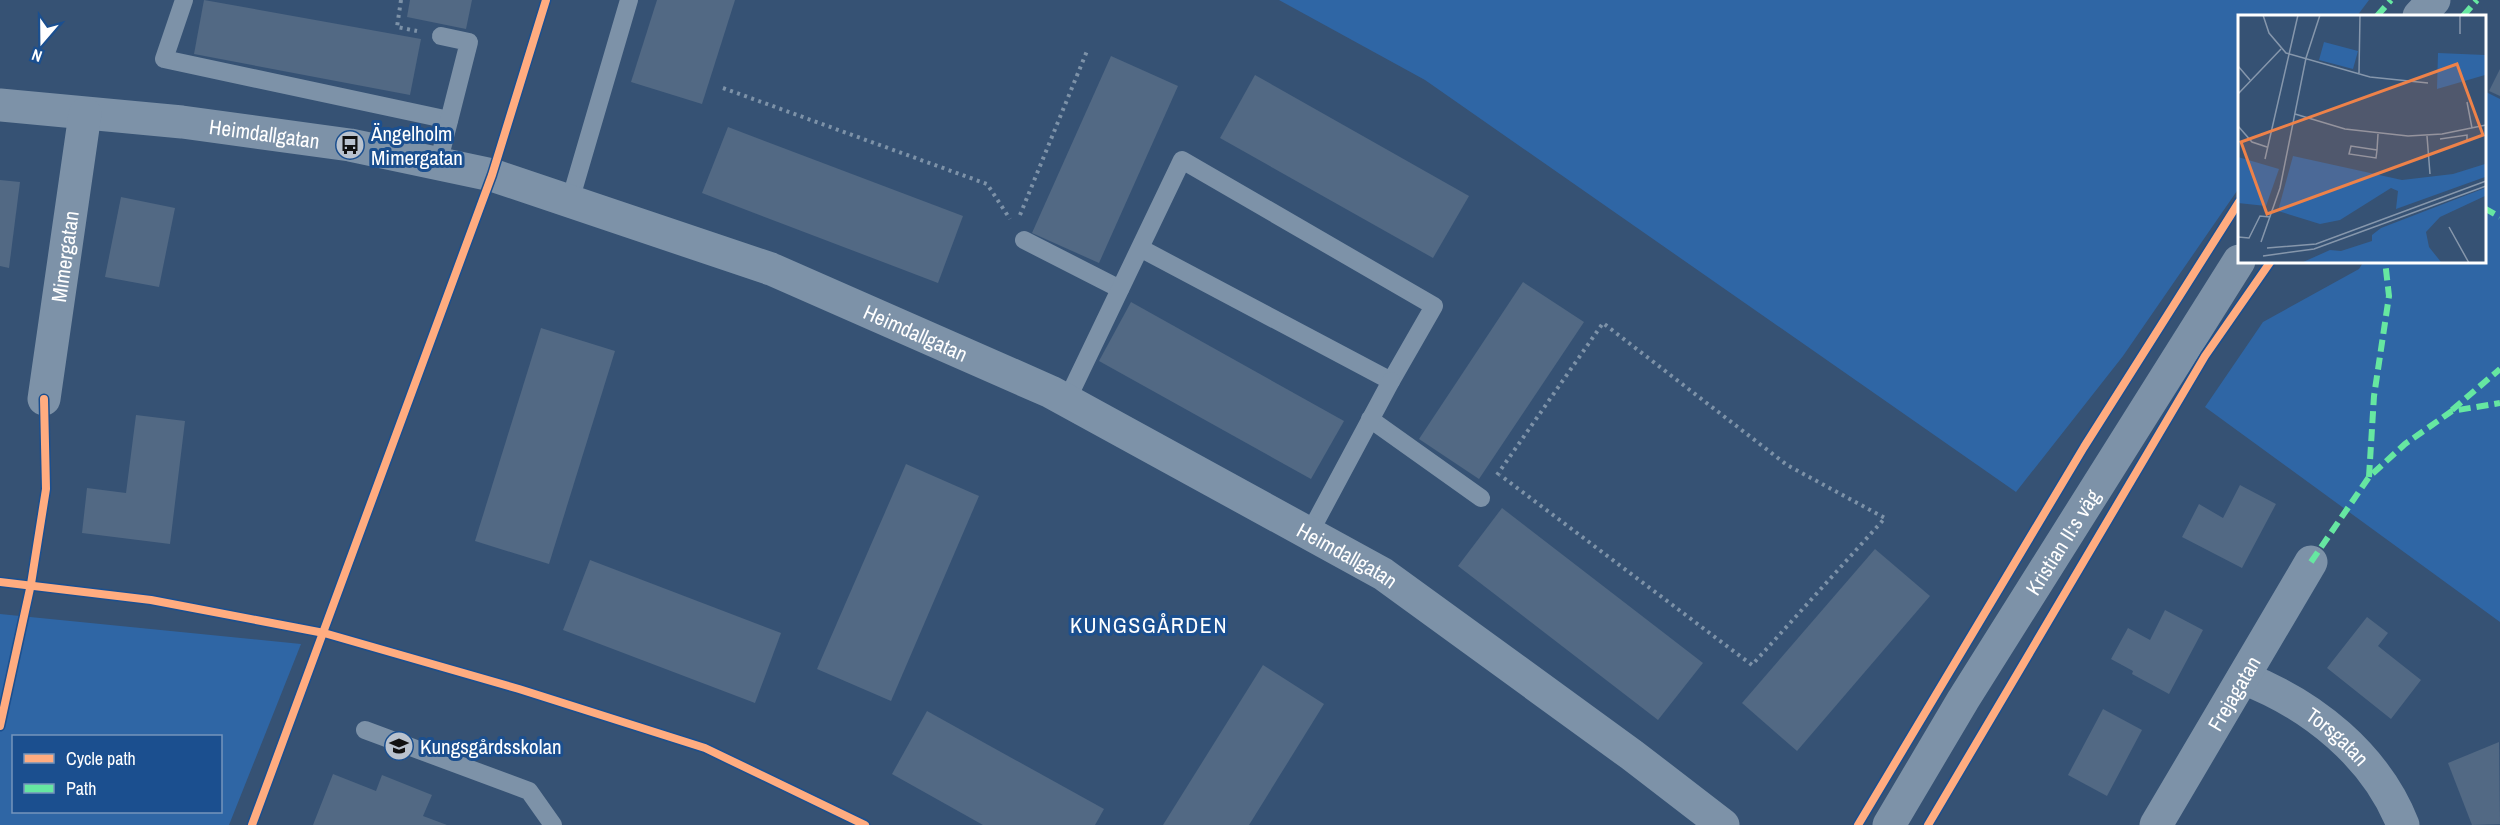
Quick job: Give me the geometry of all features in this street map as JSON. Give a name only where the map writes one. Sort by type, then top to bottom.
[{"type":"street","points":[[2420,15],[2434,0]]},
{"type":"street","name":"Heimdallgatan","points":[[0,105],[182,122],[350,145],[492,175],[771,269],[1066,400],[1383,574],[1632,755],[1723,825]]},
{"type":"street","name":"Mimergatan","points":[[44,399],[85,114]]},
{"type":"street","name":"Kristian II:s väg","points":[[1889,825],[1963,700],[2239,262]]},
{"type":"street","name":"Frejagatan","points":[[2156,825],[2311,562]]},
{"type":"street","name":"Torsgatan","points":[[2243,678],[2287,700],[2338,734],[2369,764],[2385,785],[2403,825]]},
{"type":"lane","points":[[184,0],[164,58],[449,120]]},
{"type":"lane","points":[[570,201],[629,0]]},
{"type":"lane","points":[[438,164],[469,42],[441,36]]},
{"type":"lane","points":[[1066,400],[1182,160],[1434,306],[1390,381],[1309,534]]},
{"type":"lane","points":[[1024,240],[1120,289]]},
{"type":"lane","points":[[1140,248],[1390,381]]},
{"type":"lane","points":[[1370,419],[1481,498]]},
{"type":"lane","points":[[365,730],[529,791],[553,825]]},
{"type":"path","points":[[400,0],[397,27],[441,36]]},
{"type":"path","points":[[723,88],[987,184],[1015,226],[1087,51]]},
{"type":"path","points":[[1481,498],[1498,473],[1603,323],[1787,465],[1885,518],[1752,665],[1498,473]]},
{"type":"shaded area","points":[[1279,0],[2369,0],[2358,15],[2238,15],[2238,189],[2123,356],[2016,492],[1425,80]]},
{"type":"shaded area","points":[[2485,92],[2500,99],[2500,622],[2205,407],[2263,322],[2359,269],[2363,262],[2485,262]]},
{"type":"shaded area","points":[[0,614],[301,644],[229,825],[0,825]]},
{"type":"building","points":[[204,0],[421,39],[410,95],[194,54]]},
{"type":"building","points":[[410,0],[472,0],[466,29],[407,17]]},
{"type":"building","points":[[657,0],[735,0],[702,104],[631,82]]},
{"type":"building","points":[[1111,56],[1178,86],[1099,263],[1032,233]]},
{"type":"building","points":[[2500,69],[2500,96],[2489,91]]},
{"type":"building","points":[[1255,75],[1469,196],[1433,258],[1220,138]]},
{"type":"building","points":[[728,127],[963,216],[938,283],[702,193]]},
{"type":"building","points":[[0,180],[20,182],[9,268],[0,266]]},
{"type":"building","points":[[121,197],[175,208],[159,287],[105,277]]},
{"type":"building","points":[[1523,282],[1584,322],[1479,479],[1419,439]]},
{"type":"building","points":[[1131,302],[1344,421],[1311,479],[1099,361]]},
{"type":"building","points":[[541,328],[615,351],[549,564],[475,541]]},
{"type":"building","points":[[136,415],[185,421],[170,544],[82,533],[87,488],[126,493]]},
{"type":"building","points":[[906,464],[979,496],[891,701],[817,669]]},
{"type":"building","points":[[2240,485],[2276,504],[2242,568],[2182,537],[2199,504],[2223,518]]},
{"type":"building","points":[[1502,508],[1703,663],[1658,720],[1458,566]]},
{"type":"building","points":[[1875,549],[1930,596],[1797,751],[1742,703]]},
{"type":"building","points":[[590,560],[781,633],[755,703],[563,630]]},
{"type":"building","points":[[2165,610],[2203,630],[2169,694],[2132,674],[2133,671],[2111,659],[2128,628],[2150,640]]},
{"type":"building","points":[[2367,617],[2388,633],[2378,646],[2421,680],[2391,719],[2327,668]]},
{"type":"building","points":[[1263,665],[1324,704],[1249,825],[1163,825]]},
{"type":"building","points":[[2103,709],[2142,730],[2107,796],[2068,775]]},
{"type":"building","points":[[927,711],[1104,809],[1095,825],[983,825],[892,774]]},
{"type":"building","points":[[2499,742],[2500,824],[2472,825],[2448,763]]},
{"type":"building","points":[[333,774],[376,791],[382,775],[432,795],[423,816],[447,825],[313,825]]},
{"type":"marked path","points":[[2378,15],[2391,0]]},
{"type":"marked path","points":[[2464,15],[2477,0]]},
{"type":"marked path","points":[[2485,209],[2500,217]]},
{"type":"marked path","points":[[2369,477],[2374,396],[2389,296],[2385,262]]},
{"type":"marked path","points":[[2452,410],[2500,369]]},
{"type":"marked path","points":[[2311,562],[2369,477],[2405,444],[2452,411],[2500,403]]},
{"type":"cycle path","points":[[252,825],[492,175],[546,0]]},
{"type":"cycle path","points":[[1858,825],[2084,447],[2238,204]]},
{"type":"cycle path","points":[[1928,825],[2205,356],[2270,262]]},
{"type":"cycle path","points":[[0,726],[31,584],[46,489],[44,399]]},
{"type":"cycle path","points":[[0,582],[151,600],[324,633],[519,689],[705,748],[865,825]]},
{"type":"place","name":"Ängelholm Mimergatan","points":[[350,145]]},
{"type":"place","name":"Kungsgårdsskolan","points":[[399,746]]},
{"type":"district","name":"KUNGSGÅRDEN","points":[[1149,625]]}]
